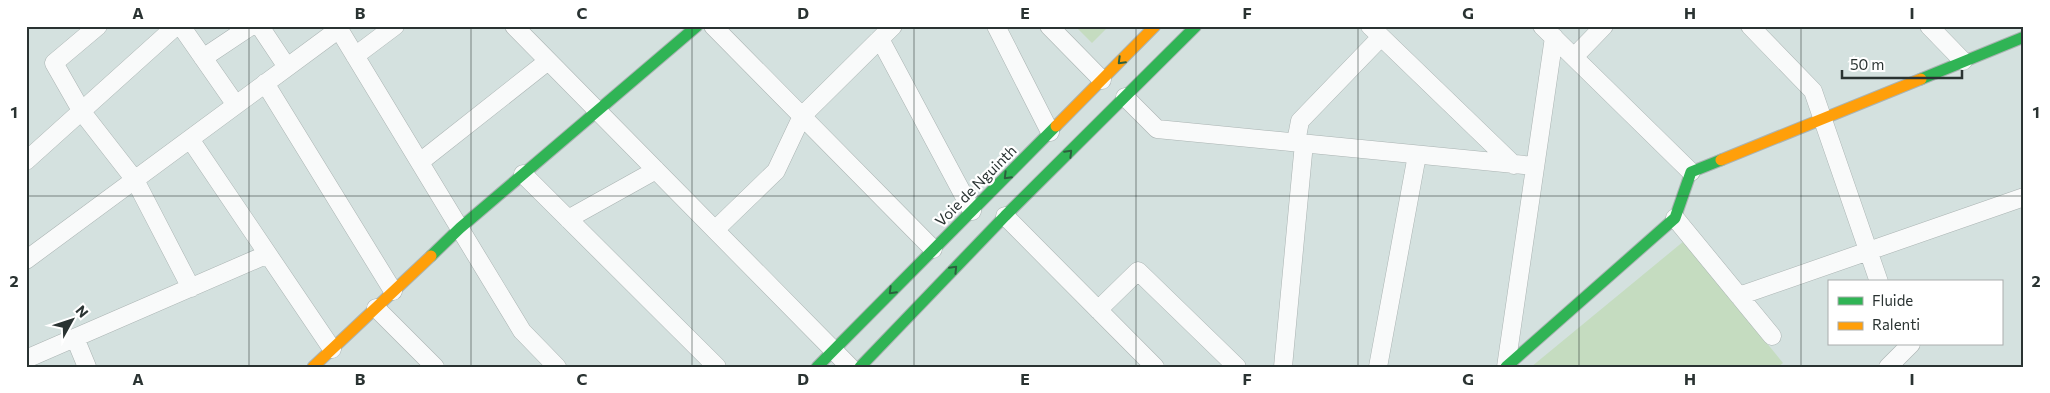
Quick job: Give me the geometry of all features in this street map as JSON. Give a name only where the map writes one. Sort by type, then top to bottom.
[{"type":"main road","points":[[313,367],[460,228],[697,26]]},
{"type":"main road","name":"Voie de Nguinth","points":[[817,367],[1156,26]]},
{"type":"main road","points":[[860,367],[1005,216],[1196,26]]},
{"type":"main road","points":[[1506,367],[1675,218],[1691,172],[2024,37]]},
{"type":"street","points":[[98,26],[54,63],[82,112],[135,180],[191,288]]},
{"type":"street","points":[[26,161],[176,26]]},
{"type":"street","points":[[181,26],[236,105]]},
{"type":"street","points":[[203,58],[251,26]]},
{"type":"street","points":[[256,26],[261,28],[287,67]]},
{"type":"street","points":[[355,56],[395,26]]},
{"type":"street","points":[[514,26],[850,367]]},
{"type":"street","points":[[713,26],[933,249]]},
{"type":"street","points":[[715,230],[776,171],[802,116],[893,26]]},
{"type":"street","points":[[996,26],[1050,132]]},
{"type":"street","points":[[1049,26],[1102,80]]},
{"type":"street","points":[[1574,57],[1604,26]]},
{"type":"street","points":[[1750,26],[1813,91],[1878,280]]},
{"type":"street","points":[[1929,26],[1963,61]]},
{"type":"street","points":[[26,260],[338,28],[522,331],[553,365]]},
{"type":"street","points":[[1283,367],[1300,143],[1300,121],[1375,31],[1514,165]]},
{"type":"street","points":[[1548,32],[1691,172]]},
{"type":"street","points":[[1506,367],[1535,166],[1548,32]]},
{"type":"street","points":[[880,39],[972,211]]},
{"type":"street","points":[[420,162],[548,61]]},
{"type":"street","points":[[265,84],[393,291]]},
{"type":"street","points":[[1125,97],[1157,129],[1535,166]]},
{"type":"street","points":[[190,139],[332,349]]},
{"type":"street","points":[[1378,367],[1417,155]]},
{"type":"street","points":[[568,219],[656,170]]},
{"type":"street","points":[[523,174],[717,367]]},
{"type":"street","points":[[1739,296],[2024,197]]},
{"type":"street","points":[[1005,216],[1155,367]]},
{"type":"street","points":[[1675,218],[1772,336]]},
{"type":"street","points":[[26,359],[268,254]]},
{"type":"street","points":[[1098,310],[1138,271],[1237,367]]},
{"type":"street","points":[[376,308],[435,367]]},
{"type":"street","points":[[75,338],[87,367]]},
{"type":"street","points":[[1888,367],[1905,347]]},
{"type":"green space","points":[[1075,26],[1109,26],[1092,43]]},
{"type":"green space","points":[[1684,241],[1783,363],[1778,367],[1531,367]]},
{"type":"traffic: fast","points":[[431,256],[460,228],[697,26]]},
{"type":"traffic: fast","points":[[860,367],[1005,216],[1196,26]]},
{"type":"traffic: fast","points":[[1921,79],[2024,37]]},
{"type":"traffic: fast","points":[[817,367],[1056,126]]},
{"type":"traffic: fast","points":[[1506,367],[1675,218],[1691,172],[1721,160]]},
{"type":"traffic: slow","points":[[1056,126],[1155,26]]},
{"type":"traffic: slow","points":[[1721,160],[1921,79]]},
{"type":"traffic: slow","points":[[313,367],[431,256]]}]
